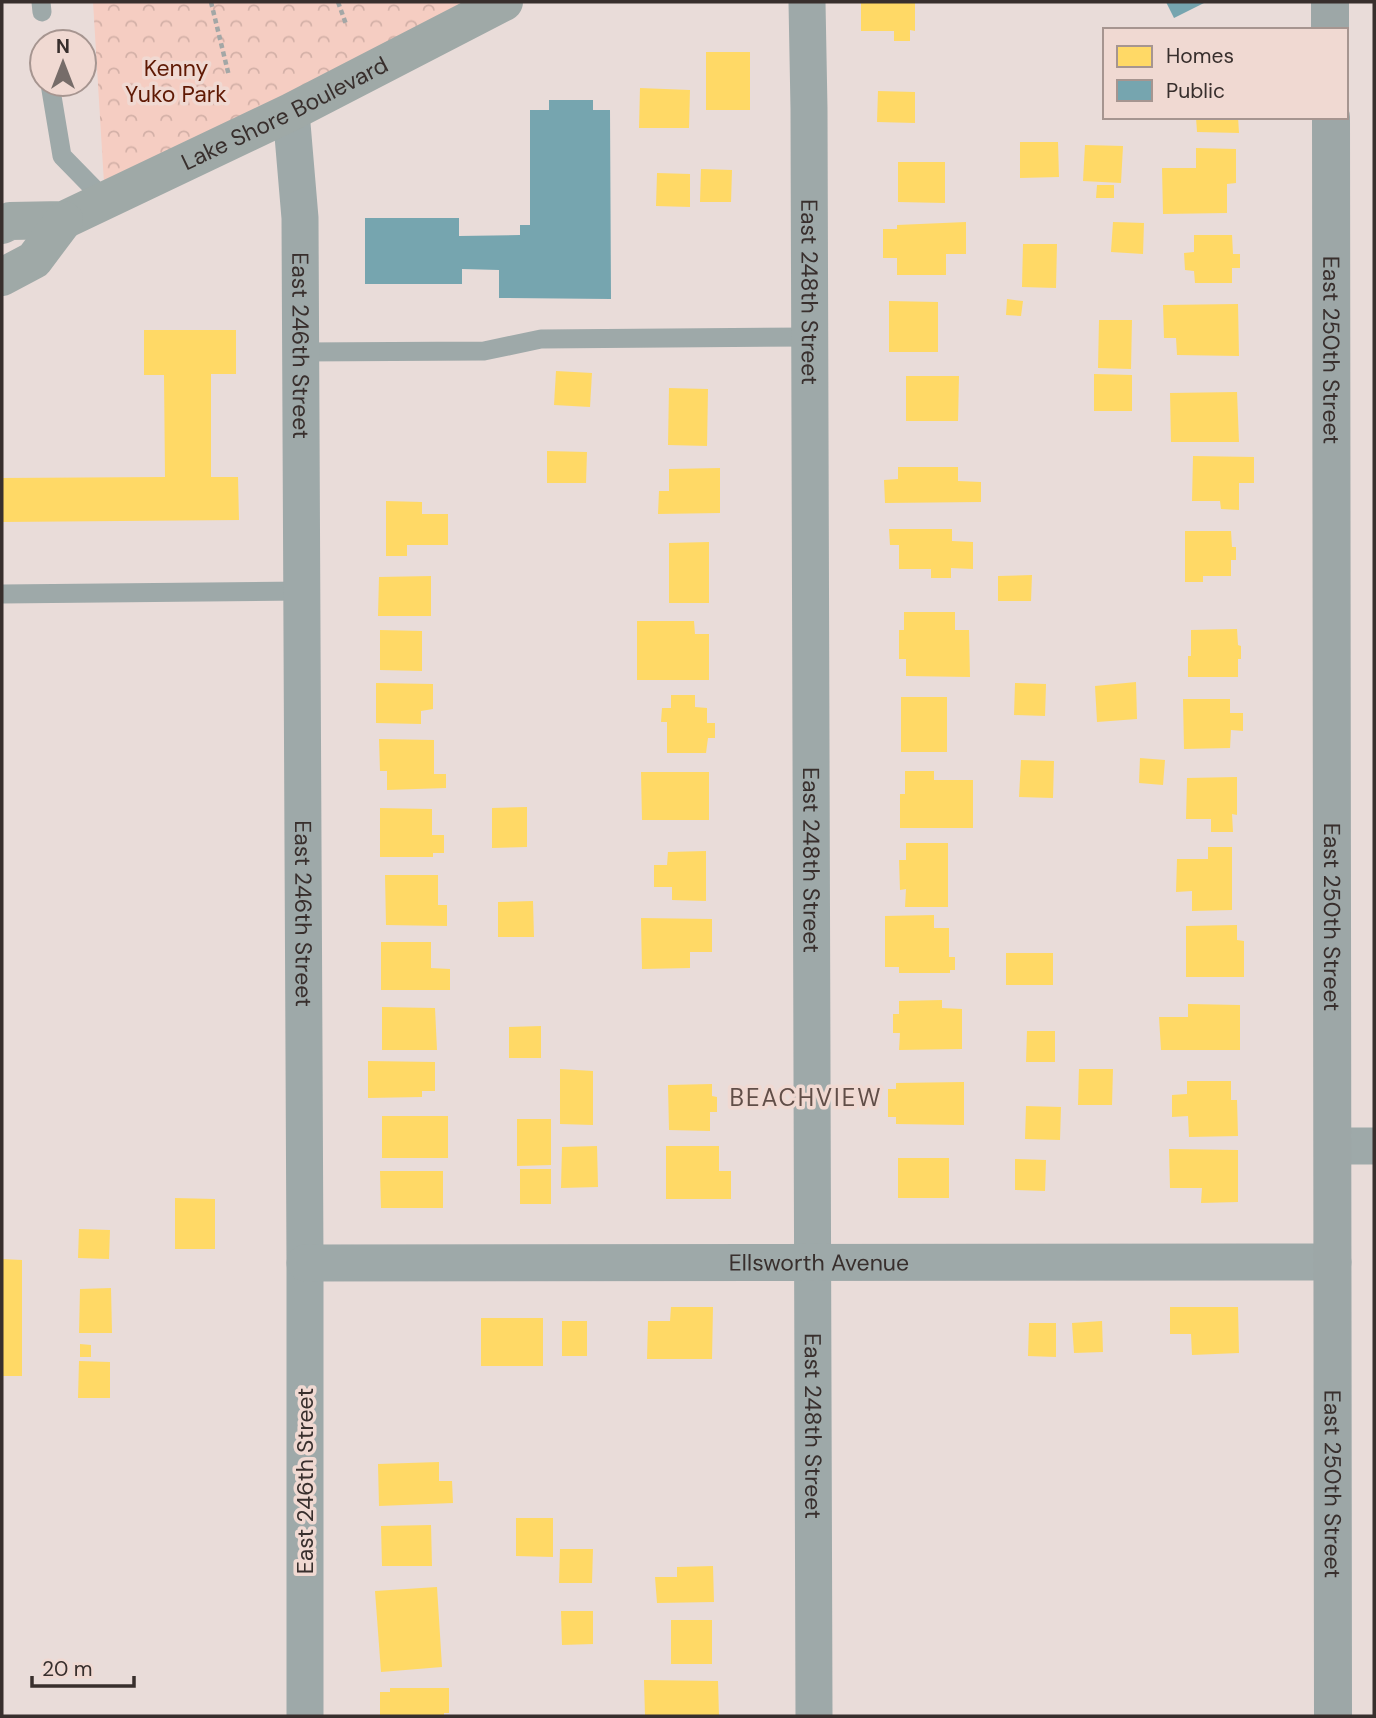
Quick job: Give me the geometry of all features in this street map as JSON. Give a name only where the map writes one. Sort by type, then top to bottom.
[{"type":"main road","name":"Lake Shore Boulevard","points":[[2,225],[10,221],[64,219],[291,112],[504,2]]},
{"type":"main road","name":"Lake Shore Boulevard","points":[[2,276],[34,260],[64,219]]},
{"type":"street","name":"East 248th Street","points":[[807,2],[814,1716]]},
{"type":"street","points":[[1330,2],[1330,28]]},
{"type":"street","name":"East 246th Street","points":[[291,112],[300,218],[306,1263],[305,1716]]},
{"type":"street","name":"East 250th Street","points":[[1331,119],[1333,1716]]},
{"type":"street","points":[[1333,1146],[1374,1146]]},
{"type":"street","name":"Ellsworth Avenue","points":[[306,1263],[1333,1262]]},
{"type":"lane","points":[[52,98],[62,156],[105,200]]},
{"type":"lane","points":[[301,352],[484,351],[541,339],[810,337]]},
{"type":"lane","points":[[2,594],[302,591]]},
{"type":"path","points":[[211,2],[229,76]]},
{"type":"path","points":[[338,2],[346,24]]},
{"type":"green space","name":"Kenny Yuko Park","points":[[93,2],[504,2],[105,200],[98,84],[98,28],[95,28]]},
{"type":"building: Homes","points":[[861,2],[915,2],[915,31],[910,30],[910,41],[894,41],[894,31],[861,31]]},
{"type":"building: Homes","points":[[706,52],[750,52],[750,110],[706,110]]},
{"type":"building: Homes","points":[[640,88],[690,90],[689,128],[639,128]]},
{"type":"building: Homes","points":[[878,91],[915,92],[915,123],[877,122]]},
{"type":"building: Homes","points":[[1196,119],[1238,119],[1239,133],[1197,132]]},
{"type":"building: Homes","points":[[1020,142],[1058,142],[1059,177],[1020,178]]},
{"type":"building: Homes","points":[[1085,145],[1123,146],[1121,183],[1083,181]]},
{"type":"building: Homes","points":[[1196,148],[1236,149],[1236,183],[1227,184],[1227,213],[1163,214],[1162,168],[1196,168]]},
{"type":"building: Homes","points":[[898,162],[945,162],[945,203],[898,202]]},
{"type":"building: Homes","points":[[701,169],[732,170],[731,202],[700,202]]},
{"type":"building: Homes","points":[[657,173],[690,174],[690,207],[656,206]]},
{"type":"building: Homes","points":[[1097,185],[1114,185],[1114,198],[1096,198]]},
{"type":"building: Homes","points":[[966,222],[966,254],[946,254],[946,275],[897,275],[897,258],[883,258],[883,229],[897,229],[897,225]]},
{"type":"building: Homes","points":[[1113,222],[1144,223],[1143,254],[1111,252]]},
{"type":"building: Homes","points":[[1194,235],[1232,235],[1233,254],[1240,254],[1240,268],[1232,268],[1232,283],[1195,283],[1194,271],[1185,270],[1184,253],[1194,252]]},
{"type":"building: Homes","points":[[1023,244],[1057,244],[1056,288],[1022,287]]},
{"type":"building: Homes","points":[[1007,299],[1023,301],[1021,316],[1006,315]]},
{"type":"building: Homes","points":[[889,301],[938,302],[938,352],[889,352]]},
{"type":"building: Homes","points":[[1238,304],[1239,356],[1177,355],[1176,338],[1164,338],[1163,305]]},
{"type":"building: Homes","points":[[1099,320],[1132,320],[1131,369],[1098,368]]},
{"type":"building: Homes","points":[[144,330],[236,330],[236,374],[211,374],[211,477],[238,477],[239,520],[2,522],[2,478],[165,477],[164,375],[144,375]]},
{"type":"building: Homes","points":[[556,371],[592,373],[590,407],[554,405]]},
{"type":"building: Homes","points":[[1094,374],[1132,375],[1132,411],[1094,411]]},
{"type":"building: Homes","points":[[906,376],[959,376],[958,421],[906,421]]},
{"type":"building: Homes","points":[[669,388],[708,389],[707,446],[668,445]]},
{"type":"building: Homes","points":[[1237,392],[1239,442],[1171,442],[1170,393]]},
{"type":"building: Homes","points":[[547,451],[587,452],[586,483],[547,483]]},
{"type":"building: Homes","points":[[1193,456],[1254,457],[1254,483],[1239,483],[1239,510],[1221,509],[1220,501],[1192,501]]},
{"type":"building: Homes","points":[[898,467],[958,467],[958,481],[981,482],[981,502],[885,503],[884,480],[898,479]]},
{"type":"building: Homes","points":[[720,468],[720,513],[658,514],[659,491],[669,491],[669,469]]},
{"type":"building: Homes","points":[[386,501],[422,502],[422,514],[448,514],[448,545],[407,545],[407,556],[386,556]]},
{"type":"building: Homes","points":[[889,529],[952,529],[952,541],[973,542],[973,569],[951,568],[951,578],[931,578],[931,569],[899,569],[899,545],[890,545]]},
{"type":"building: Homes","points":[[1185,531],[1231,531],[1232,547],[1236,547],[1236,560],[1231,560],[1231,576],[1203,576],[1203,582],[1185,582]]},
{"type":"building: Homes","points":[[709,542],[709,603],[669,603],[669,543]]},
{"type":"building: Homes","points":[[1032,575],[1031,601],[998,601],[998,576]]},
{"type":"building: Homes","points":[[431,576],[431,616],[378,616],[379,577]]},
{"type":"building: Homes","points":[[904,612],[955,612],[955,630],[969,630],[970,677],[906,676],[906,659],[899,659],[899,630],[904,630]]},
{"type":"building: Homes","points":[[637,621],[694,621],[695,634],[709,634],[709,680],[637,680]]},
{"type":"building: Homes","points":[[1237,629],[1238,645],[1241,646],[1238,677],[1188,677],[1191,630]]},
{"type":"building: Homes","points":[[380,630],[422,631],[422,671],[380,670]]},
{"type":"building: Homes","points":[[1136,682],[1137,719],[1097,722],[1095,686]]},
{"type":"building: Homes","points":[[376,683],[433,684],[433,709],[421,711],[421,724],[376,723]]},
{"type":"building: Homes","points":[[1015,683],[1046,684],[1045,716],[1014,715]]},
{"type":"building: Homes","points":[[671,695],[695,695],[695,707],[707,708],[707,723],[715,723],[715,738],[708,738],[706,753],[667,753],[667,722],[661,722],[662,708],[671,708]]},
{"type":"building: Homes","points":[[901,697],[947,697],[947,752],[901,752]]},
{"type":"building: Homes","points":[[1183,699],[1230,699],[1230,713],[1243,713],[1243,731],[1231,730],[1230,748],[1184,749]]},
{"type":"building: Homes","points":[[379,739],[434,740],[434,774],[446,774],[446,788],[387,790],[387,771],[380,771]]},
{"type":"building: Homes","points":[[1140,758],[1165,760],[1163,785],[1139,783]]},
{"type":"building: Homes","points":[[1021,760],[1054,761],[1053,798],[1019,797]]},
{"type":"building: Homes","points":[[905,771],[934,771],[934,780],[973,780],[973,828],[900,828],[900,794],[905,794]]},
{"type":"building: Homes","points":[[641,772],[709,772],[709,820],[642,820]]},
{"type":"building: Homes","points":[[1237,777],[1237,815],[1232,814],[1233,832],[1211,832],[1211,819],[1186,819],[1187,778]]},
{"type":"building: Homes","points":[[527,807],[527,847],[492,848],[492,808]]},
{"type":"building: Homes","points":[[380,808],[432,809],[432,835],[444,835],[444,853],[433,853],[433,857],[380,857]]},
{"type":"building: Homes","points":[[906,843],[948,843],[948,907],[905,907],[906,889],[900,890],[899,860],[906,860]]},
{"type":"building: Homes","points":[[1208,847],[1232,847],[1232,910],[1192,911],[1192,891],[1176,892],[1177,859],[1208,859]]},
{"type":"building: Homes","points":[[706,851],[706,901],[672,900],[672,887],[654,887],[654,865],[667,865],[668,852]]},
{"type":"building: Homes","points":[[385,875],[438,875],[438,905],[447,905],[447,926],[386,925]]},
{"type":"building: Homes","points":[[533,901],[534,937],[498,937],[498,902]]},
{"type":"building: Homes","points":[[934,915],[934,928],[949,928],[949,957],[955,957],[955,970],[950,970],[950,973],[899,973],[899,967],[885,967],[885,916]]},
{"type":"building: Homes","points":[[641,918],[712,919],[712,952],[690,952],[690,968],[642,969]]},
{"type":"building: Homes","points":[[1237,925],[1237,940],[1244,941],[1244,977],[1186,977],[1186,926]]},
{"type":"building: Homes","points":[[381,942],[431,942],[431,968],[450,969],[450,990],[381,990]]},
{"type":"building: Homes","points":[[1006,953],[1053,953],[1053,985],[1006,985]]},
{"type":"building: Homes","points":[[942,1000],[942,1008],[962,1009],[962,1049],[899,1050],[900,1033],[893,1033],[893,1014],[899,1014],[899,1001]]},
{"type":"building: Homes","points":[[1188,1004],[1240,1005],[1240,1050],[1161,1050],[1159,1017],[1188,1017]]},
{"type":"building: Homes","points":[[382,1007],[435,1008],[437,1050],[382,1050]]},
{"type":"building: Homes","points":[[541,1026],[541,1058],[509,1058],[509,1027]]},
{"type":"building: Homes","points":[[1027,1031],[1055,1031],[1055,1062],[1026,1062]]},
{"type":"building: Homes","points":[[368,1061],[435,1062],[435,1091],[422,1091],[422,1097],[368,1098]]},
{"type":"building: Homes","points":[[560,1069],[593,1071],[593,1125],[560,1124]]},
{"type":"building: Homes","points":[[1079,1069],[1113,1069],[1112,1105],[1078,1105]]},
{"type":"building: Homes","points":[[1187,1081],[1231,1081],[1231,1100],[1237,1100],[1238,1136],[1189,1137],[1188,1116],[1172,1117],[1172,1095],[1187,1094]]},
{"type":"building: Homes","points":[[964,1082],[964,1125],[896,1124],[896,1117],[888,1117],[888,1089],[896,1089],[896,1083]]},
{"type":"building: Homes","points":[[712,1084],[712,1096],[717,1097],[717,1112],[710,1112],[710,1131],[669,1130],[668,1085]]},
{"type":"building: Homes","points":[[1026,1106],[1061,1107],[1060,1140],[1025,1139]]},
{"type":"building: Homes","points":[[382,1116],[448,1116],[448,1158],[382,1158]]},
{"type":"building: Homes","points":[[517,1119],[551,1119],[551,1165],[517,1166]]},
{"type":"building: Homes","points":[[597,1146],[598,1187],[561,1188],[562,1147]]},
{"type":"building: Homes","points":[[666,1146],[719,1146],[719,1171],[731,1171],[731,1199],[666,1199]]},
{"type":"building: Homes","points":[[1169,1149],[1238,1150],[1238,1202],[1201,1203],[1202,1188],[1170,1188]]},
{"type":"building: Homes","points":[[898,1158],[949,1158],[949,1198],[898,1198]]},
{"type":"building: Homes","points":[[1015,1159],[1046,1160],[1045,1191],[1015,1190]]},
{"type":"building: Homes","points":[[520,1169],[551,1169],[551,1204],[520,1204]]},
{"type":"building: Homes","points":[[380,1171],[443,1171],[443,1208],[381,1208]]},
{"type":"building: Homes","points":[[175,1198],[215,1199],[215,1249],[175,1249]]},
{"type":"building: Homes","points":[[79,1229],[110,1230],[109,1259],[78,1258]]},
{"type":"building: Homes","points":[[2,1259],[22,1260],[22,1376],[2,1376]]},
{"type":"building: Homes","points":[[111,1288],[112,1333],[79,1333],[80,1289]]},
{"type":"building: Homes","points":[[671,1307],[713,1307],[712,1359],[647,1359],[648,1321],[670,1321]]},
{"type":"building: Homes","points":[[1170,1307],[1238,1307],[1239,1353],[1192,1355],[1191,1334],[1170,1334]]},
{"type":"building: Homes","points":[[481,1318],[543,1318],[543,1366],[481,1366]]},
{"type":"building: Homes","points":[[562,1321],[587,1321],[587,1356],[562,1356]]},
{"type":"building: Homes","points":[[1102,1321],[1103,1352],[1074,1353],[1072,1323]]},
{"type":"building: Homes","points":[[1029,1323],[1056,1323],[1056,1357],[1028,1356]]},
{"type":"building: Homes","points":[[80,1344],[91,1345],[91,1357],[80,1357]]},
{"type":"building: Homes","points":[[79,1361],[110,1362],[110,1398],[78,1398]]},
{"type":"building: Homes","points":[[439,1462],[439,1481],[452,1481],[453,1503],[379,1506],[378,1464]]},
{"type":"building: Homes","points":[[516,1518],[553,1518],[553,1557],[516,1556]]},
{"type":"building: Homes","points":[[431,1525],[432,1566],[382,1566],[381,1526]]},
{"type":"building: Homes","points":[[560,1549],[593,1549],[592,1583],[559,1583]]},
{"type":"building: Homes","points":[[713,1566],[714,1602],[657,1603],[655,1577],[677,1577],[677,1567]]},
{"type":"building: Homes","points":[[437,1587],[442,1667],[381,1672],[375,1591]]},
{"type":"building: Homes","points":[[561,1611],[593,1611],[593,1644],[562,1645]]},
{"type":"building: Homes","points":[[671,1620],[712,1620],[712,1664],[671,1664]]},
{"type":"building: Homes","points":[[644,1680],[718,1681],[719,1716],[645,1716]]},
{"type":"building: Homes","points":[[390,1688],[449,1688],[449,1713],[444,1713],[444,1716],[380,1716],[380,1692],[390,1692]]},
{"type":"building: Public","points":[[1166,2],[1206,2],[1174,18]]},
{"type":"building: Public","points":[[549,100],[593,100],[593,110],[610,110],[611,299],[499,298],[499,270],[462,269],[462,284],[365,284],[365,218],[459,218],[459,236],[520,235],[520,225],[530,225],[530,110],[549,110]]},
{"type":"district","name":"BEACHVIEW","points":[[806,1097]]}]
